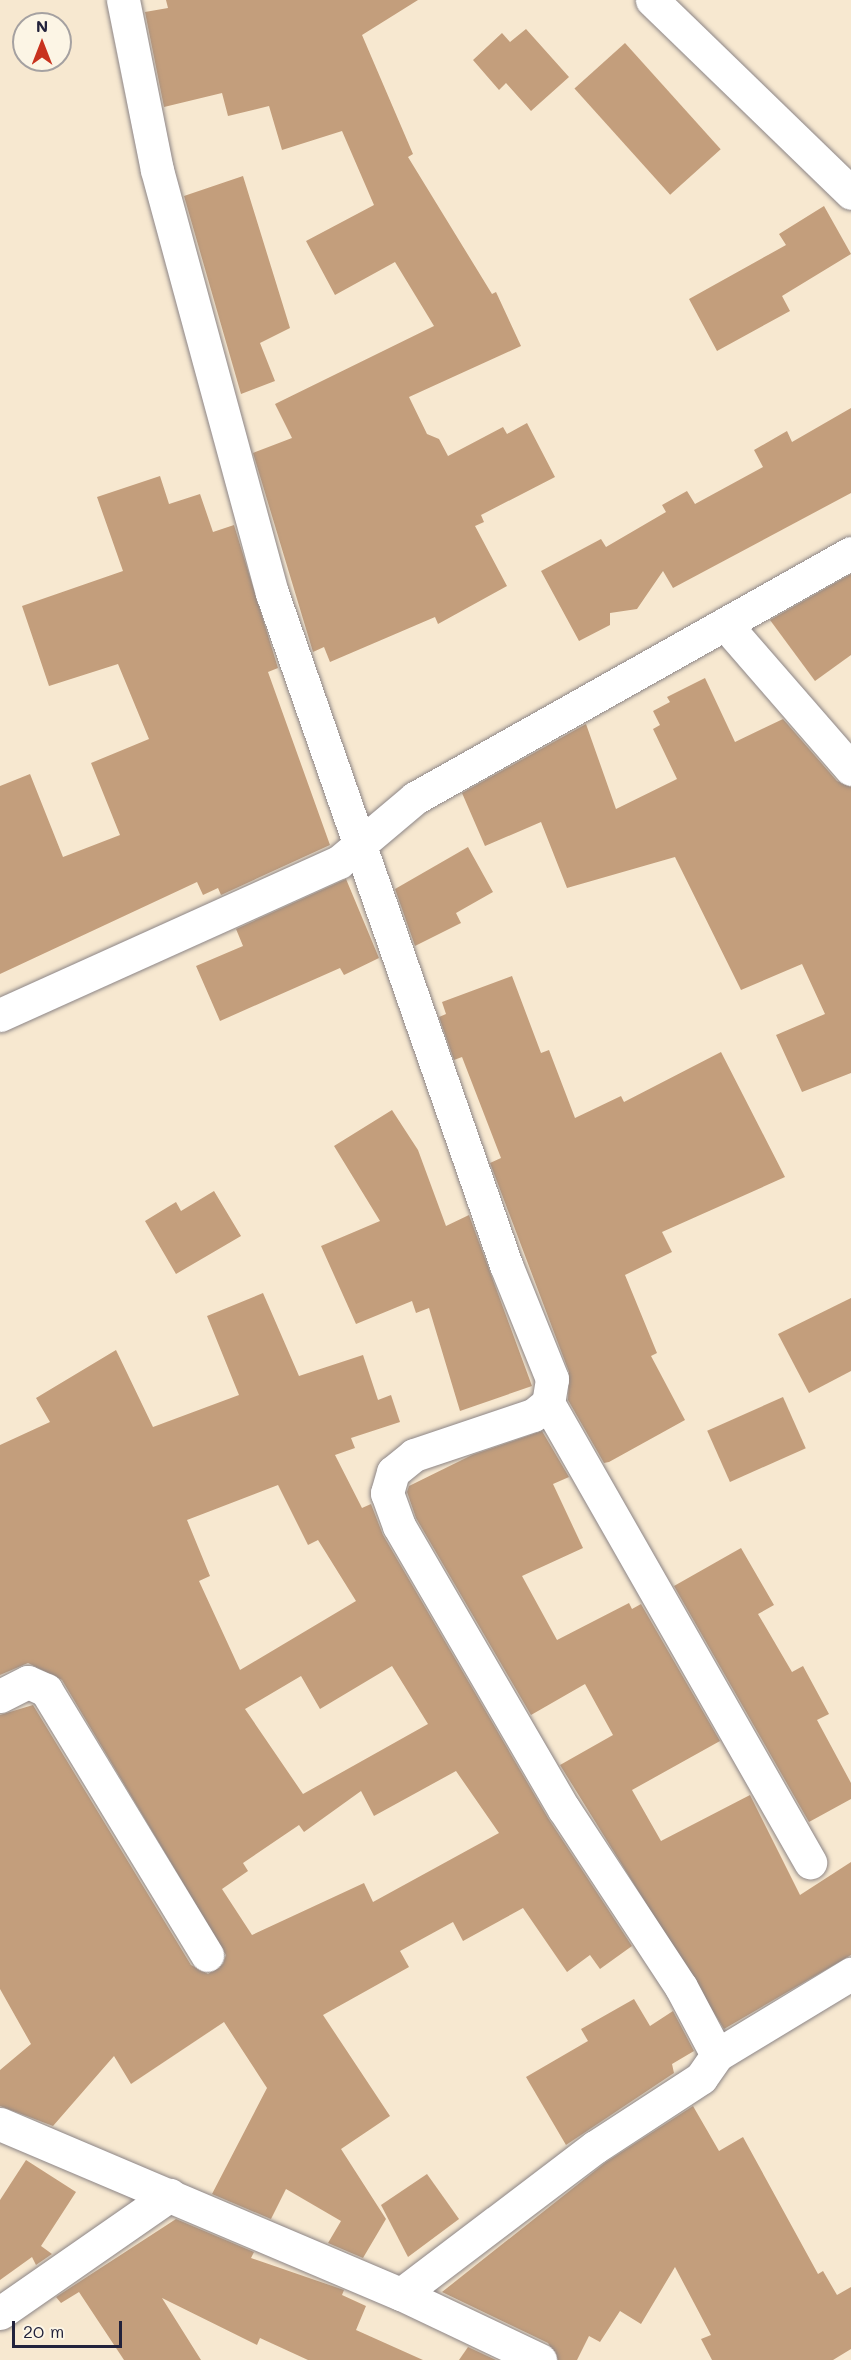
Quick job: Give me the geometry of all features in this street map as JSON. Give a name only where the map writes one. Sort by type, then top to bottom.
[{"type":"street","points":[[123,0],[157,170],[272,593],[359,847],[552,1379],[548,1403],[810,1862]]},
{"type":"street","points":[[652,0],[851,193]]},
{"type":"street","points":[[0,1015],[339,862],[415,798],[851,553]]},
{"type":"street","points":[[725,624],[851,769]]},
{"type":"street","points":[[548,1403],[533,1415],[414,1455],[393,1472],[387,1493],[399,1526],[558,1799],[681,1988],[717,2055]]},
{"type":"street","points":[[0,1696],[28,1683],[46,1690],[207,1955]]},
{"type":"street","points":[[400,2294],[595,2147],[701,2078],[717,2055],[851,1974]]},
{"type":"street","points":[[0,2124],[400,2294],[540,2360]]},
{"type":"street","points":[[0,2313],[170,2196]]},
{"type":"building","points":[[166,0],[418,0],[362,35],[413,154],[408,157],[492,294],[496,292],[521,346],[409,397],[427,434],[439,439],[448,456],[503,427],[507,434],[527,423],[555,477],[481,515],[484,522],[475,526],[507,586],[438,624],[435,617],[330,662],[324,647],[313,652],[253,453],[292,438],[275,404],[434,326],[395,262],[335,295],[306,241],[374,205],[342,131],[282,150],[269,106],[228,116],[222,93],[164,107],[145,12],[168,8]]},
{"type":"building","points":[[526,29],[569,77],[531,111],[506,83],[499,90],[473,60],[502,33],[510,42]]},
{"type":"building","points":[[625,43],[721,149],[670,195],[574,89]]},
{"type":"building","points":[[243,176],[290,328],[260,343],[275,381],[241,394],[184,196]]},
{"type":"building","points":[[824,206],[851,254],[782,296],[790,311],[717,351],[689,299],[786,245],[779,234]]},
{"type":"building","points":[[851,408],[851,493],[673,588],[663,571],[637,609],[610,613],[610,625],[579,641],[541,571],[601,539],[606,547],[666,512],[662,505],[687,491],[695,504],[763,467],[754,450],[787,431],[792,442]]},
{"type":"building","points":[[160,476],[169,504],[200,494],[213,532],[234,525],[278,668],[268,672],[330,845],[221,895],[218,888],[203,895],[197,882],[0,974],[0,786],[30,774],[63,857],[120,835],[91,763],[149,739],[118,664],[49,686],[22,606],[123,571],[97,497]]},
{"type":"building","points":[[851,574],[851,655],[815,681],[770,620]]},
{"type":"building","points":[[705,678],[735,742],[783,719],[837,781],[851,787],[851,1073],[802,1092],[776,1035],[825,1014],[802,964],[741,990],[675,857],[567,888],[541,822],[485,846],[462,793],[586,724],[616,809],[677,779],[653,729],[660,725],[653,711],[670,702],[667,697]]},
{"type":"building","points":[[468,847],[493,892],[456,913],[461,923],[415,946],[395,889]]},
{"type":"building","points":[[346,879],[379,958],[344,975],[340,968],[220,1021],[196,966],[243,946],[236,929]]},
{"type":"building","points":[[512,976],[541,1053],[549,1050],[575,1118],[621,1096],[624,1102],[721,1052],[785,1177],[662,1232],[672,1252],[625,1275],[657,1353],[651,1356],[685,1420],[604,1463],[568,1400],[569,1372],[490,1163],[501,1158],[462,1057],[454,1060],[439,1017],[446,1014],[442,1002]]},
{"type":"building","points":[[392,1110],[418,1150],[446,1226],[469,1215],[532,1386],[460,1411],[429,1308],[416,1313],[412,1301],[356,1324],[321,1246],[380,1221],[334,1146]]},
{"type":"building","points":[[214,1191],[241,1236],[176,1274],[145,1221],[176,1202],[181,1211]]},
{"type":"building","points":[[263,1293],[299,1376],[363,1355],[378,1400],[391,1395],[400,1422],[351,1438],[355,1448],[335,1455],[362,1508],[371,1504],[383,1535],[548,1818],[632,1946],[600,1969],[590,1955],[567,1972],[523,1908],[463,1941],[453,1922],[400,1951],[409,1967],[323,2015],[390,2116],[341,2149],[386,2219],[363,2258],[328,2243],[341,2221],[286,2189],[271,2219],[212,2194],[267,2088],[224,2022],[131,2084],[114,2056],[53,2126],[0,2106],[0,2070],[31,2044],[0,1989],[0,1715],[33,1705],[191,1965],[208,1974],[223,1964],[226,1955],[62,1680],[28,1663],[0,1675],[0,1445],[50,1422],[36,1398],[116,1350],[153,1427],[239,1395],[207,1316]],"holes":[[[278,1485],[308,1545],[318,1540],[356,1601],[240,1670],[199,1581],[210,1576],[187,1520]],[[392,1666],[428,1724],[303,1794],[245,1709],[301,1676],[320,1709]],[[456,1771],[499,1833],[373,1902],[364,1883],[252,1935],[222,1889],[248,1871],[243,1863],[299,1825],[304,1832],[361,1791],[374,1816]]]},
{"type":"building","points":[[851,1298],[851,1371],[809,1393],[778,1334]]},
{"type":"building","points":[[783,1397],[806,1448],[730,1482],[707,1431]]},
{"type":"building","points":[[542,1431],[569,1477],[553,1484],[583,1548],[522,1576],[557,1640],[629,1603],[632,1609],[641,1604],[720,1741],[632,1790],[661,1841],[750,1795],[800,1895],[851,1862],[851,1955],[724,2029],[560,1765],[613,1735],[585,1684],[531,1715],[416,1518],[407,1492],[409,1486],[472,1455]]},
{"type":"building","points":[[741,1548],[774,1605],[758,1614],[792,1672],[803,1666],[829,1714],[817,1720],[851,1783],[851,1799],[809,1822],[674,1586]]},
{"type":"building","points":[[634,1999],[650,2026],[673,2011],[694,2051],[672,2064],[674,2073],[566,2145],[526,2077],[588,2041],[581,2029]]},
{"type":"building","points":[[693,2106],[719,2151],[743,2137],[818,2274],[823,2271],[837,2295],[851,2287],[851,2349],[833,2360],[712,2360],[701,2339],[711,2335],[675,2267],[641,2324],[620,2311],[600,2342],[589,2336],[577,2360],[558,2360],[548,2343],[442,2292],[606,2162]]},
{"type":"building","points":[[26,2160],[76,2192],[41,2246],[52,2254],[36,2265],[32,2257],[0,2280],[0,2200]]},
{"type":"building","points":[[427,2174],[459,2219],[408,2257],[381,2205]]},
{"type":"building","points":[[176,2219],[254,2252],[251,2258],[344,2290],[342,2295],[366,2306],[356,2330],[423,2360],[308,2360],[260,2338],[257,2345],[162,2298],[201,2360],[124,2360],[79,2292],[61,2303],[56,2297]]},
{"type":"building","points":[[468,2347],[496,2360],[459,2360]]}]
